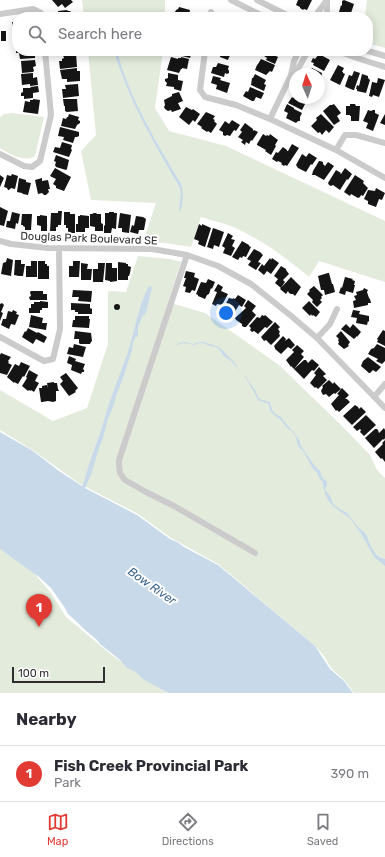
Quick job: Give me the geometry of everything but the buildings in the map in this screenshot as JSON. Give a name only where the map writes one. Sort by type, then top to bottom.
[{"type":"street","points":[[232,0],[256,12]]},
{"type":"street","points":[[257,0],[282,12]]},
{"type":"street","points":[[318,12],[327,0],[327,12]]},
{"type":"street","points":[[13,12],[33,9],[40,12]]},
{"type":"street","points":[[0,14],[12,12]]},
{"type":"street","points":[[373,52],[385,56]]},
{"type":"street","points":[[0,154],[24,166],[32,167],[40,161],[51,115],[45,56]]},
{"type":"street","points":[[204,56],[200,90],[205,97],[236,105],[270,119],[336,150],[385,178]]},
{"type":"street","points":[[292,68],[296,56]]},
{"type":"street","points":[[298,68],[305,56]]},
{"type":"street","points":[[352,56],[385,67]]},
{"type":"street","points":[[270,119],[289,79]]},
{"type":"street","points":[[336,150],[345,136],[356,135],[385,143]]},
{"type":"street","name":"Douglas Park Boulevard SE","points":[[0,241],[33,247],[152,249],[187,255],[218,266],[251,284],[290,315],[317,338],[385,408]]},
{"type":"street","points":[[0,337],[44,361],[53,359],[60,329],[59,248]]},
{"type":"street","points":[[187,255],[118,466],[124,480],[174,506],[255,553]]},
{"type":"street","points":[[317,338],[330,324],[337,309]]},
{"type":"street","points":[[374,397],[385,384]]},
{"type":"green space","points":[[82,0],[165,0],[165,12],[83,12]]},
{"type":"green space","points":[[367,0],[385,0],[385,48],[373,44],[373,12],[366,12]]},
{"type":"green space","points":[[88,56],[162,56],[155,108],[169,131],[226,146],[385,221],[385,282],[319,261],[309,277],[280,254],[250,235],[228,225],[201,217],[191,247],[166,243],[143,242],[156,203],[91,200],[81,151],[96,135]]},
{"type":"green space","points":[[11,113],[44,117],[35,156],[31,158],[27,159],[12,155],[0,148],[0,117],[4,114]]},
{"type":"green space","points":[[138,256],[170,259],[181,262],[168,302],[205,313],[279,365],[370,455],[377,470],[385,478],[385,693],[354,693],[345,681],[331,668],[324,656],[315,646],[218,564],[171,538],[138,514],[80,484],[34,451],[0,430],[0,390],[53,421],[87,408],[108,344],[108,291],[126,292]]},
{"type":"green space","points":[[0,549],[33,572],[51,593],[66,617],[113,656],[167,693],[0,693]]},
{"type":"water","points":[[116,56],[118,56],[122,69],[144,120],[181,184],[183,198],[180,212],[181,192],[179,186],[151,137],[134,103]]},
{"type":"water","name":"Bow River","points":[[149,286],[152,287],[146,313],[142,317],[138,327],[138,336],[133,342],[123,378],[108,419],[92,472],[85,488],[137,515],[170,539],[218,565],[315,646],[330,669],[344,681],[353,693],[168,693],[143,679],[137,673],[126,667],[68,614],[51,588],[39,577],[0,549],[0,432],[33,451],[82,486],[111,397],[128,352],[142,302]]},
{"type":"water","points":[[184,342],[193,344],[204,342],[219,347],[236,364],[255,390],[259,399],[270,402],[274,413],[281,417],[293,431],[301,446],[327,482],[327,486],[325,488],[331,497],[332,502],[335,506],[347,513],[363,531],[375,553],[379,557],[385,559],[385,566],[374,557],[362,535],[350,518],[333,506],[328,500],[322,481],[310,464],[304,452],[298,446],[296,437],[292,431],[273,414],[270,410],[269,404],[258,400],[244,375],[216,347],[203,343],[195,345],[184,343],[177,345]]},
{"type":"place","name":"Fish Creek Provincial Park","points":[[39,627]]}]
